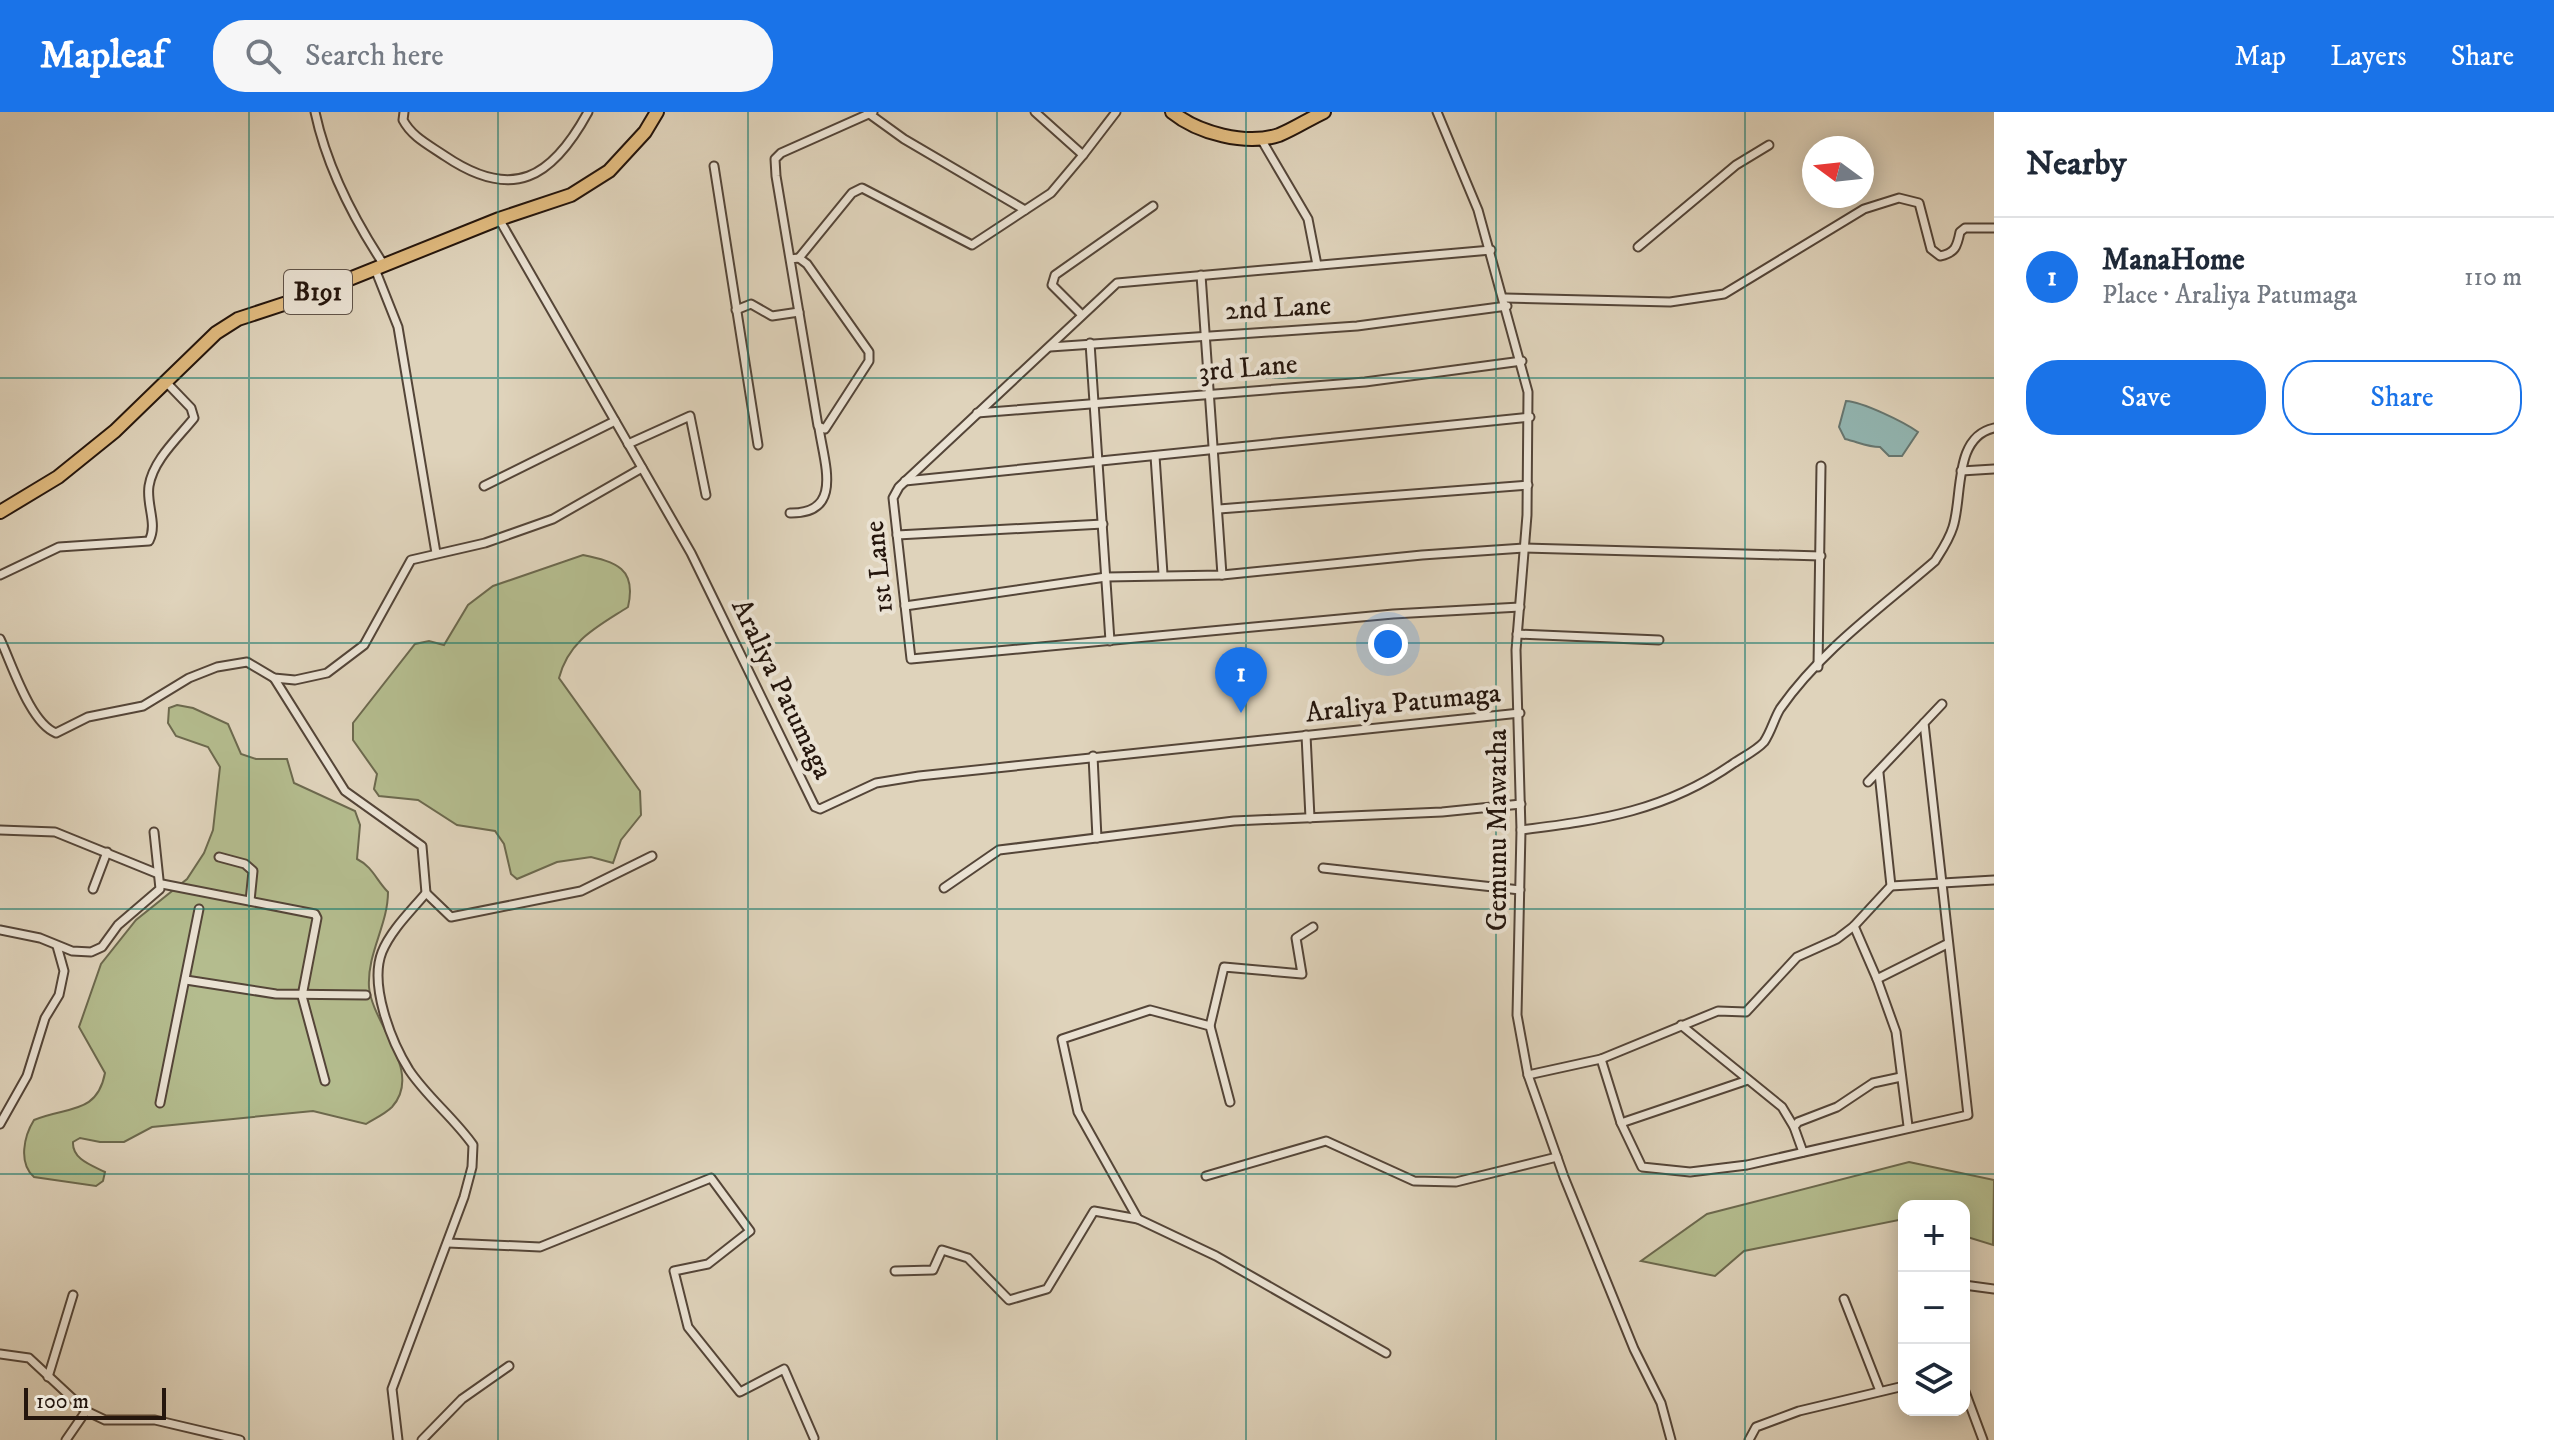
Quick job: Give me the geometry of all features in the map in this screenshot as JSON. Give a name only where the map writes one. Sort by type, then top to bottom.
[{"type":"main road","name":"B191","points":[[0,512],[58,477],[115,431],[216,333],[238,319],[499,219],[549,205],[594,182],[645,132],[657,112]]},
{"type":"main road","points":[[1172,112],[1224,136],[1261,139],[1279,135],[1324,112]]},
{"type":"street","points":[[315,112],[324,154],[380,267],[398,327],[436,553]]},
{"type":"street","points":[[404,112],[403,120],[409,132],[467,171],[495,181],[514,180],[555,162],[569,147],[588,112]]},
{"type":"street","points":[[1035,112],[1083,155]]},
{"type":"street","points":[[795,259],[852,193],[862,188],[972,245],[1051,193],[1116,112]]},
{"type":"street","name":"Gemunu Mawatha","points":[[1437,112],[1478,210],[1491,250],[1522,361],[1530,417],[1517,634],[1521,804],[1517,1015],[1528,1075],[1557,1157],[1634,1349],[1661,1403],[1671,1440]]},
{"type":"street","points":[[790,513],[802,513],[823,503],[828,490],[799,312],[795,259],[775,159],[781,153],[871,113],[904,139],[1025,210]]},
{"type":"street","points":[[1261,139],[1308,219],[1317,265]]},
{"type":"street","points":[[1638,247],[1736,165],[1769,145]]},
{"type":"street","points":[[714,166],[758,445]]},
{"type":"street","name":"2nd Lane","points":[[1050,347],[1357,326],[1506,302],[1670,302],[1724,294],[1864,209],[1899,198],[1919,203],[1931,249],[1940,256],[1951,254],[1957,247],[1960,232],[1965,228],[1994,228]]},
{"type":"street","points":[[1081,314],[1052,285],[1055,275],[1153,206]]},
{"type":"street","name":"Araliya Patumaga","points":[[499,219],[691,553],[815,807],[820,809],[876,783],[1093,756],[1520,713]]},
{"type":"street","name":"1st Lane","points":[[1491,250],[1117,283],[905,481],[893,498],[911,659],[1393,614],[1520,607]]},
{"type":"street","points":[[795,259],[869,352],[869,361],[829,426],[819,428]]},
{"type":"street","points":[[1201,275],[1208,334],[1222,575]]},
{"type":"street","points":[[736,310],[751,304],[772,316],[799,312]]},
{"type":"street","points":[[1090,343],[1110,641]]},
{"type":"street","name":"3rd Lane","points":[[977,413],[1365,382],[1522,361]]},
{"type":"street","points":[[0,575],[59,547],[149,541],[153,533],[149,485],[154,467],[194,418],[191,408],[166,382]]},
{"type":"street","points":[[628,444],[690,416],[706,495]]},
{"type":"street","points":[[905,481],[1098,464],[1530,417]]},
{"type":"street","points":[[484,486],[615,421]]},
{"type":"street","points":[[1521,830],[1587,822],[1659,805],[1715,777],[1763,742],[1780,709],[1818,667],[1857,626],[1935,561],[1953,529],[1961,471],[1976,435],[1994,428]]},
{"type":"street","points":[[1155,456],[1163,574]]},
{"type":"street","points":[[1818,667],[1821,466]]},
{"type":"street","points":[[274,678],[313,677],[327,673],[352,657],[378,623],[411,560],[485,543],[553,519],[642,468]]},
{"type":"street","points":[[1961,471],[1994,469]]},
{"type":"street","points":[[1219,509],[1528,485]]},
{"type":"street","points":[[897,535],[1103,524]]},
{"type":"street","points":[[905,606],[1106,577],[1222,575],[1524,548],[1821,556]]},
{"type":"street","points":[[1517,634],[1659,640]]},
{"type":"street","points":[[0,639],[36,715],[45,727],[56,733],[88,717],[143,706],[189,678],[217,667],[247,662],[274,678],[345,791],[422,846],[426,893],[451,917],[581,891],[652,856]]},
{"type":"street","points":[[1868,782],[1942,704]]},
{"type":"street","points":[[1601,1059],[1621,1123],[1642,1167],[1690,1172],[1747,1165],[1908,1126],[1968,1115],[1924,723]]},
{"type":"street","points":[[1306,735],[1310,818]]},
{"type":"street","points":[[1093,756],[1097,838]]},
{"type":"street","points":[[1879,773],[1891,886]]},
{"type":"street","points":[[944,888],[999,850],[1234,821],[1442,812],[1521,804]]},
{"type":"street","points":[[0,830],[55,832],[156,873]]},
{"type":"street","points":[[154,832],[156,873],[162,884]]},
{"type":"street","points":[[93,889],[107,852]]},
{"type":"street","points":[[219,857],[245,864],[253,871],[250,901]]},
{"type":"street","points":[[1323,868],[1520,890]]},
{"type":"street","points":[[1528,1075],[1601,1059],[1718,1011],[1746,1012],[1797,957],[1837,939],[1854,926],[1891,886],[1941,880],[1994,880]]},
{"type":"street","points":[[162,884],[311,911],[317,918],[302,996],[325,1081]]},
{"type":"street","points":[[0,930],[91,952],[102,947],[118,925],[162,884]]},
{"type":"street","points":[[398,1440],[392,1389],[448,1243],[472,1167],[473,1145],[409,1070],[389,1025],[378,978],[381,956],[388,940],[426,893]]},
{"type":"street","points":[[160,1103],[199,909]]},
{"type":"street","points":[[1854,926],[1896,1032],[1908,1126]]},
{"type":"street","points":[[1230,1102],[1210,1026],[1224,967],[1302,974],[1296,938],[1313,927]]},
{"type":"street","points":[[1877,979],[1947,944]]},
{"type":"street","points":[[0,1124],[27,1076],[45,1018],[59,995],[64,971],[57,946]]},
{"type":"street","points":[[186,980],[302,996],[366,995]]},
{"type":"street","points":[[1138,1219],[1078,1112],[1062,1039],[1150,1010],[1210,1026]]},
{"type":"street","points":[[1681,1025],[1782,1107],[1794,1127],[1803,1152]]},
{"type":"street","points":[[1794,1127],[1798,1122],[1837,1107],[1873,1083],[1901,1077]]},
{"type":"street","points":[[1621,1123],[1748,1080]]},
{"type":"street","points":[[1206,1176],[1326,1141],[1414,1181],[1456,1182],[1557,1157]]},
{"type":"street","points":[[448,1243],[540,1247],[711,1178],[750,1231],[708,1264],[674,1271],[688,1327],[740,1392],[784,1369],[814,1438]]},
{"type":"street","points":[[895,1271],[933,1270],[942,1250],[968,1258],[1009,1300],[1047,1289],[1094,1211],[1138,1219],[1216,1256],[1386,1353]]},
{"type":"street","points":[[1970,1286],[1994,1289]]},
{"type":"street","points":[[48,1377],[73,1295]]},
{"type":"street","points":[[1844,1299],[1880,1391]]},
{"type":"street","points":[[0,1354],[29,1358],[86,1411],[105,1420],[155,1420],[240,1440]]},
{"type":"street","points":[[422,1440],[462,1399],[509,1366]]},
{"type":"street","points":[[1749,1440],[1756,1427],[1898,1387]]},
{"type":"street","points":[[1970,1405],[1983,1440]]},
{"type":"street","points":[[66,1440],[86,1411]]},
{"type":"green space","points":[[583,555],[621,569],[629,583],[628,607],[577,644],[559,678],[640,791],[641,815],[621,840],[613,863],[591,857],[557,862],[517,879],[511,874],[504,844],[495,831],[457,825],[418,800],[379,796],[374,789],[377,774],[353,740],[353,723],[415,644],[429,641],[444,645],[468,605],[493,586]]},
{"type":"green space","points":[[177,705],[193,708],[228,724],[241,754],[256,759],[287,759],[294,783],[355,811],[360,825],[357,859],[371,870],[388,892],[385,916],[371,962],[369,987],[378,1016],[400,1063],[400,1093],[389,1110],[366,1124],[313,1111],[152,1127],[124,1142],[80,1138],[73,1142],[76,1153],[83,1161],[105,1172],[103,1181],[96,1186],[34,1177],[26,1164],[24,1149],[34,1120],[88,1103],[101,1087],[105,1073],[79,1027],[101,964],[136,920],[187,879],[204,853],[213,830],[220,767],[208,747],[176,736],[168,723],[169,708]]},
{"type":"green space","points":[[1909,1162],[1994,1180],[1993,1245],[1970,1238],[1970,1200],[1898,1200],[1898,1220],[1744,1251],[1715,1276],[1641,1261],[1707,1214]]},
{"type":"water","points":[[1846,401],[1883,413],[1918,432],[1902,456],[1889,456],[1880,447],[1845,439],[1839,427]]},
{"type":"place","name":"ManaHome","points":[[1241,713]]}]
